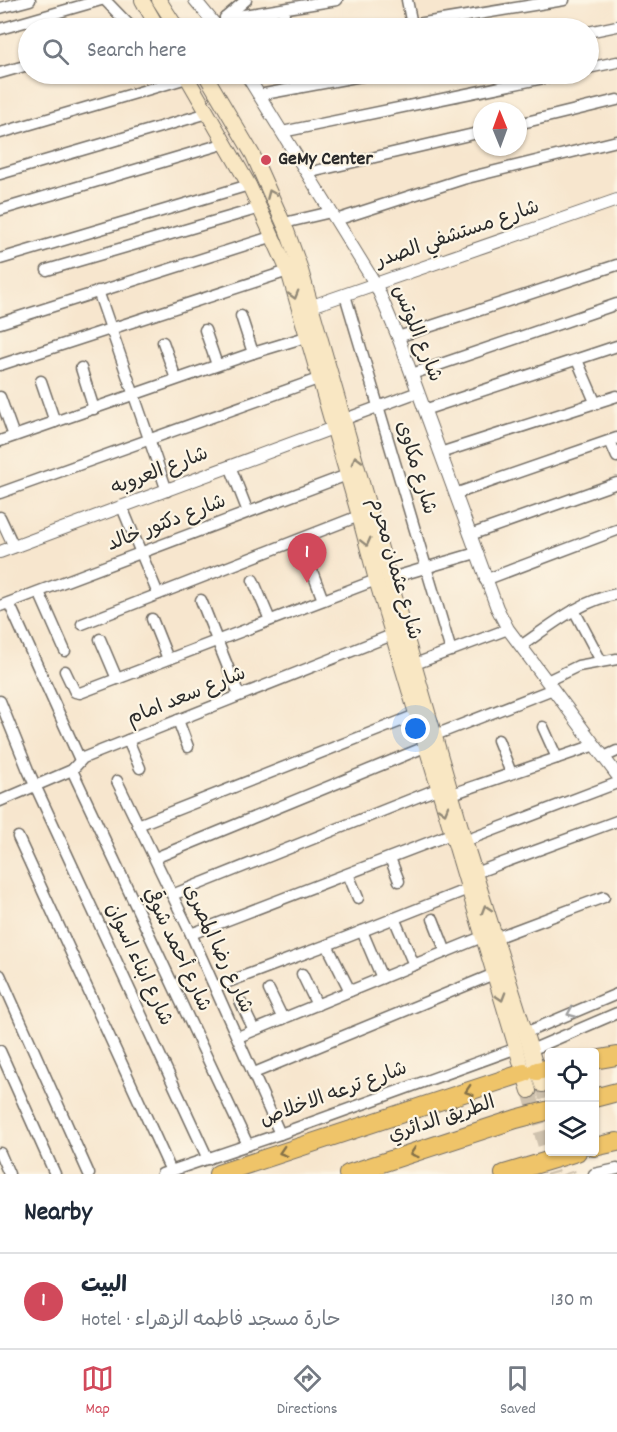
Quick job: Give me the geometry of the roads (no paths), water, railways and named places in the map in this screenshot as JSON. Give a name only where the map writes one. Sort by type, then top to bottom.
[{"type":"highway","points":[[599,1059],[617,1056]]},
{"type":"highway","points":[[213,1166],[536,1078]]},
{"type":"highway","points":[[599,1097],[617,1092]]},
{"type":"highway","name":"الطريق الدائري","points":[[348,1174],[545,1111]]},
{"type":"highway","points":[[599,1146],[617,1142]]},
{"type":"highway","points":[[504,1174],[564,1156]]},
{"type":"main road","points":[[142,0],[152,18]]},
{"type":"main road","points":[[159,0],[171,18]]},
{"type":"main road","name":"شارع عثمان محرم","points":[[191,84],[249,185],[288,271],[347,475],[391,578],[475,873],[494,974],[536,1078]]},
{"type":"main road","name":"شارع عثمان محرم","points":[[211,84],[253,155],[284,223],[312,306],[345,419],[376,580],[468,889],[525,1033],[524,1049]]},
{"type":"street","points":[[0,8],[30,0]]},
{"type":"street","points":[[39,18],[103,0],[122,18]]},
{"type":"street","points":[[195,0],[212,18]]},
{"type":"street","points":[[226,18],[246,0]]},
{"type":"street","points":[[246,18],[337,0]]},
{"type":"street","points":[[407,0],[411,18]]},
{"type":"street","points":[[448,18],[524,3],[564,0]]},
{"type":"street","points":[[283,9],[284,18]]},
{"type":"street","points":[[0,29],[18,24]]},
{"type":"street","points":[[599,30],[617,26]]},
{"type":"street","points":[[599,66],[617,62]]},
{"type":"street","points":[[0,73],[18,68]]},
{"type":"street","points":[[0,133],[160,84]]},
{"type":"street","name":"شارع اللوتس","points":[[252,84],[375,285],[412,374],[485,580],[508,629],[617,775]]},
{"type":"street","points":[[296,84],[297,88]]},
{"type":"street","points":[[259,95],[318,84]]},
{"type":"street","points":[[282,132],[514,84]]},
{"type":"street","points":[[527,122],[617,100]]},
{"type":"street","points":[[0,174],[208,113]]},
{"type":"street","points":[[307,174],[473,134]]},
{"type":"street","points":[[284,223],[334,216],[463,179],[617,141]]},
{"type":"street","points":[[0,210],[226,143]]},
{"type":"street","points":[[0,259],[249,185]]},
{"type":"street","name":"شارع مستشفي الصدر","points":[[312,306],[617,200]]},
{"type":"street","points":[[47,270],[260,208]]},
{"type":"street","points":[[0,323],[274,236]]},
{"type":"street","points":[[398,337],[617,265]]},
{"type":"street","points":[[0,365],[288,271]]},
{"type":"street","points":[[98,291],[148,441],[167,490]]},
{"type":"street","name":"شارع مكاوى","points":[[345,295],[451,651]]},
{"type":"street","points":[[412,374],[617,304]]},
{"type":"street","points":[[242,316],[253,353]]},
{"type":"street","points":[[205,330],[217,365]]},
{"type":"street","points":[[0,441],[134,396],[217,365],[306,337]]},
{"type":"street","points":[[163,342],[176,379]]},
{"type":"street","points":[[424,410],[617,346]]},
{"type":"street","points":[[577,360],[596,404]]},
{"type":"street","points":[[81,368],[94,409]]},
{"type":"street","points":[[0,493],[318,379]]},
{"type":"street","points":[[41,381],[55,422]]},
{"type":"street","points":[[345,419],[418,392]]},
{"type":"street","points":[[440,453],[617,396]]},
{"type":"street","points":[[0,397],[14,436]]},
{"type":"street","name":"شارع العروبه","points":[[0,552],[333,428]]},
{"type":"street","points":[[455,494],[614,439],[617,457]]},
{"type":"street","points":[[230,466],[248,512]]},
{"type":"street","name":"شارع دكتور خالد","points":[[5,605],[347,475]]},
{"type":"street","points":[[470,536],[617,483]]},
{"type":"street","points":[[122,507],[158,594]]},
{"type":"street","points":[[82,624],[365,514]]},
{"type":"street","points":[[0,518],[14,547]]},
{"type":"street","points":[[485,580],[617,530]]},
{"type":"street","points":[[391,578],[476,553]]},
{"type":"street","points":[[307,558],[323,600]]},
{"type":"street","points":[[253,580],[270,620]]},
{"type":"street","points":[[65,671],[77,693],[376,580]]},
{"type":"street","points":[[39,592],[65,651]]},
{"type":"street","points":[[520,646],[574,610],[592,601],[617,594]]},
{"type":"street","points":[[201,600],[239,695]]},
{"type":"street","points":[[5,605],[80,760]]},
{"type":"street","points":[[574,610],[601,662]]},
{"type":"street","points":[[152,619],[168,659]]},
{"type":"street","points":[[415,664],[508,629]]},
{"type":"street","name":"شارع سعد امام","points":[[0,801],[72,770],[80,760],[392,635]]},
{"type":"street","points":[[100,639],[117,679]]},
{"type":"street","points":[[435,735],[550,685],[578,666],[616,662]]},
{"type":"street","name":"شارع ابناء اسوان","points":[[0,701],[35,786],[213,1166]]},
{"type":"street","points":[[138,825],[416,715]]},
{"type":"street","points":[[177,720],[188,747]]},
{"type":"street","points":[[543,727],[558,758]]},
{"type":"street","points":[[128,740],[140,768]]},
{"type":"street","points":[[498,740],[511,773]]},
{"type":"street","points":[[452,794],[595,745]]},
{"type":"street","points":[[155,858],[425,747]]},
{"type":"street","points":[[604,757],[617,751]]},
{"type":"street","name":"شارع أحمد شوقي","points":[[72,770],[248,1145]]},
{"type":"street","name":"شارع رضا المصرى","points":[[117,781],[191,934],[280,1134]]},
{"type":"street","points":[[465,841],[617,783]]},
{"type":"street","points":[[172,895],[437,789]]},
{"type":"street","points":[[475,873],[617,821]]},
{"type":"street","points":[[191,934],[451,834]]},
{"type":"street","points":[[18,837],[167,1173]]},
{"type":"street","points":[[390,858],[399,881]]},
{"type":"street","points":[[348,874],[357,898]]},
{"type":"street","points":[[215,987],[362,932],[468,889]]},
{"type":"street","points":[[238,1037],[446,952],[604,897]]},
{"type":"street","points":[[394,918],[414,965]]},
{"type":"street","points":[[432,919],[446,952]]},
{"type":"street","points":[[362,932],[381,978]]},
{"type":"street","points":[[327,945],[350,991]]},
{"type":"street","points":[[302,974],[316,1005]]},
{"type":"street","points":[[254,1073],[494,974]]},
{"type":"street","points":[[0,975],[89,1174]]},
{"type":"street","points":[[269,990],[283,1019]]},
{"type":"street","points":[[525,1033],[617,994]]},
{"type":"street","points":[[240,1001],[254,1030]]},
{"type":"street","name":"شارع ترعه الاخلاص","points":[[167,1173],[213,1166],[248,1145],[524,1049],[617,1013]]},
{"type":"street","points":[[0,1051],[55,1174]]},
{"type":"street","points":[[0,1153],[9,1174]]},
{"type":"street","points":[[594,1174],[617,1169]]},
{"type":"tunnel","points":[[542,1085],[547,1102]]},
{"type":"tunnel","points":[[529,1091],[553,1174]]},
{"type":"tunnel","points":[[563,1156],[569,1174]]},
{"type":"place","name":"GeMy Center","points":[[266,160]]},
{"type":"place","name":"البيت","points":[[307,583]]}]
